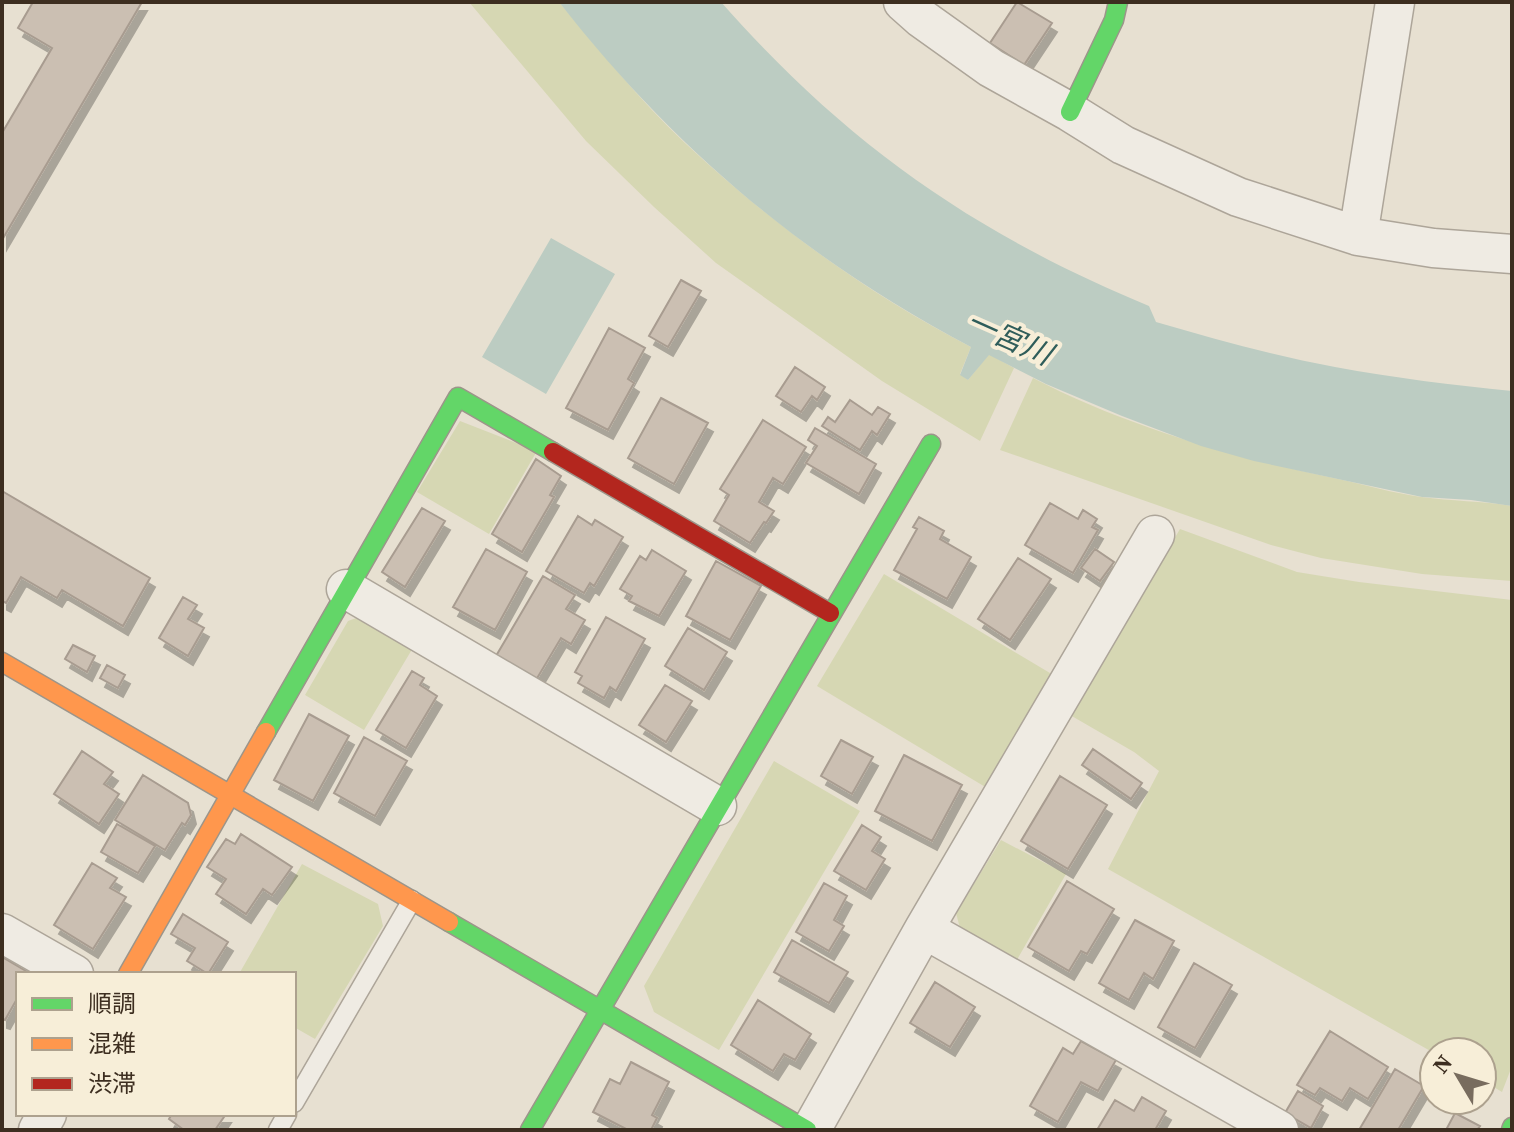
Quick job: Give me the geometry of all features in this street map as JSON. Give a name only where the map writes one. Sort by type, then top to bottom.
[{"type":"street","points":[[903,2],[991,68],[1123,145],[1238,197],[1358,236],[1433,248],[1512,254]]},
{"type":"street","points":[[1070,112],[1114,20],[1118,2]]},
{"type":"street","points":[[1358,236],[1395,2]]},
{"type":"street","points":[[129,972],[458,397],[830,613]]},
{"type":"street","points":[[530,1130],[931,444]]},
{"type":"street","points":[[2,662],[599,1011],[809,1130],[1155,535]]},
{"type":"street","points":[[346,589],[717,806]]},
{"type":"street","points":[[924,929],[1279,1130]]},
{"type":"street","points":[[2,933],[70,972]]},
{"type":"lane","points":[[296,1100],[412,900]]},
{"type":"green space","points":[[469,2],[559,2],[668,127],[751,201],[857,280],[971,347],[960,374],[968,380],[989,354],[1014,368],[980,441],[882,381],[716,263],[586,141]]},
{"type":"green space","points":[[1033,378],[1144,426],[1260,461],[1411,495],[1512,506],[1512,581],[1422,574],[1321,558],[1271,545],[1000,450]]},
{"type":"green space","points":[[460,421],[537,451],[489,534],[417,492]]},
{"type":"green space","points":[[1180,529],[1297,572],[1512,600],[1512,1066],[1502,1092],[1498,1090],[1498,1036],[1418,1036],[1418,1044],[1108,869],[1159,771],[1134,752],[1070,715]]},
{"type":"green space","points":[[884,574],[1060,679],[992,791],[817,686]]},
{"type":"green space","points":[[370,613],[417,641],[364,730],[305,695],[348,621]]},
{"type":"green space","points":[[774,761],[860,811],[719,1050],[654,1012],[644,986]]},
{"type":"green space","points":[[1001,840],[1066,874],[1014,965],[961,932],[956,913]]},
{"type":"green space","points":[[302,864],[378,904],[383,926],[315,1039],[296,1028],[296,972],[240,972]]},
{"type":"water","name":"一宮川","points":[[559,2],[721,2],[768,53],[865,142],[970,216],[1026,248],[1149,306],[1156,322],[1312,363],[1401,378],[1512,391],[1512,506],[1422,497],[1254,461],[1201,446],[1046,384],[989,355],[968,380],[960,375],[971,347],[853,277],[746,197],[649,106]]},
{"type":"water","points":[[551,238],[615,274],[546,394],[482,357]]},
{"type":"building","points":[[33,2],[142,2],[2,240],[2,133],[52,48],[18,28]]},
{"type":"building","points":[[1017,2],[1052,23],[1024,65],[990,43]]},
{"type":"building","points":[[681,280],[701,291],[668,347],[649,336]]},
{"type":"building","points":[[609,328],[645,348],[628,379],[634,383],[608,430],[566,408]]},
{"type":"building","points":[[795,367],[825,387],[817,400],[812,396],[801,412],[776,396]]},
{"type":"building","points":[[661,398],[708,423],[674,484],[628,458]]},
{"type":"building","points":[[850,400],[872,415],[878,407],[890,414],[877,435],[872,431],[860,450],[822,426],[828,417],[835,422]]},
{"type":"building","points":[[763,420],[806,447],[783,484],[773,478],[759,502],[774,511],[750,543],[714,521],[729,495],[720,489]]},
{"type":"building","points":[[815,428],[876,464],[859,494],[806,463],[817,446],[808,440]]},
{"type":"building","points":[[536,459],[561,476],[550,495],[554,497],[522,552],[492,534]]},
{"type":"building","points":[[2,491],[150,578],[123,626],[62,590],[57,598],[21,577],[6,603],[2,601]]},
{"type":"building","points":[[1050,503],[1078,519],[1083,510],[1097,519],[1092,527],[1098,530],[1073,573],[1025,545]]},
{"type":"building","points":[[422,508],[445,521],[405,587],[382,572]]},
{"type":"building","points":[[578,516],[592,525],[595,520],[623,537],[594,586],[590,583],[584,593],[546,571]]},
{"type":"building","points":[[919,517],[944,531],[940,539],[971,557],[947,599],[894,570],[917,529],[913,527]]},
{"type":"building","points":[[486,549],[527,572],[495,630],[453,607]]},
{"type":"building","points":[[1095,549],[1114,562],[1100,581],[1081,568]]},
{"type":"building","points":[[652,550],[686,571],[659,616],[629,601],[632,596],[620,589],[640,556],[646,560]]},
{"type":"building","points":[[1018,558],[1051,579],[1010,640],[978,619]]},
{"type":"building","points":[[716,561],[761,586],[730,640],[686,616]]},
{"type":"building","points":[[543,576],[575,595],[566,609],[585,620],[571,644],[561,638],[536,680],[496,656]]},
{"type":"building","points":[[183,597],[197,605],[188,619],[204,628],[188,656],[159,638]]},
{"type":"building","points":[[606,617],[645,639],[616,691],[610,687],[604,698],[578,683],[582,676],[575,672]]},
{"type":"building","points":[[688,628],[727,652],[704,690],[665,666]]},
{"type":"building","points":[[73,645],[95,656],[87,672],[65,659]]},
{"type":"building","points":[[107,665],[125,675],[118,688],[100,678]]},
{"type":"building","points":[[412,671],[424,678],[420,685],[437,696],[406,748],[376,730]]},
{"type":"building","points":[[665,685],[692,701],[666,742],[639,725]]},
{"type":"building","points":[[309,714],[349,736],[313,801],[274,780]]},
{"type":"building","points":[[364,737],[407,761],[375,816],[334,793]]},
{"type":"building","points":[[841,740],[873,757],[852,794],[821,776]]},
{"type":"building","points":[[1093,749],[1142,783],[1131,799],[1082,765]]},
{"type":"building","points":[[82,751],[113,772],[104,784],[119,794],[99,824],[54,794]]},
{"type":"building","points":[[904,755],[962,785],[932,841],[875,811]]},
{"type":"building","points":[[143,775],[188,803],[191,815],[185,825],[182,823],[165,850],[115,820]]},
{"type":"building","points":[[1060,776],[1107,805],[1068,869],[1021,841]]},
{"type":"building","points":[[117,824],[155,846],[138,873],[101,852]]},
{"type":"building","points":[[862,825],[881,837],[872,851],[885,859],[866,890],[834,871]]},
{"type":"building","points":[[241,834],[292,867],[272,895],[263,889],[246,914],[216,894],[226,879],[207,867],[226,839],[235,844]]},
{"type":"building","points":[[92,863],[117,878],[110,888],[126,897],[93,949],[54,925]]},
{"type":"building","points":[[1067,881],[1114,909],[1087,954],[1081,951],[1069,971],[1028,947]]},
{"type":"building","points":[[824,883],[847,896],[834,920],[844,926],[829,951],[796,932]]},
{"type":"building","points":[[183,914],[228,942],[209,972],[205,972],[187,961],[195,948],[171,934]]},
{"type":"building","points":[[1135,920],[1174,941],[1153,979],[1144,973],[1129,1000],[1099,983]]},
{"type":"building","points":[[792,940],[848,972],[829,1003],[774,972]]},
{"type":"building","points":[[2,957],[28,972],[16,972],[16,1001],[5,1020],[2,1019]]},
{"type":"building","points":[[1194,963],[1232,985],[1195,1048],[1158,1027]]},
{"type":"building","points":[[935,982],[975,1007],[950,1047],[910,1023]]},
{"type":"building","points":[[758,1000],[811,1034],[795,1060],[784,1054],[773,1071],[731,1045]]},
{"type":"building","points":[[1330,1031],[1388,1067],[1368,1099],[1350,1088],[1342,1101],[1320,1088],[1315,1095],[1297,1085]]},
{"type":"building","points":[[1081,1041],[1116,1060],[1098,1091],[1081,1082],[1058,1122],[1030,1106],[1063,1048],[1073,1054]]},
{"type":"building","points":[[631,1062],[669,1082],[652,1115],[657,1118],[651,1130],[628,1130],[593,1112],[610,1079],[620,1084]]},
{"type":"building","points":[[1395,1069],[1418,1082],[1418,1096],[1398,1130],[1359,1130]]},
{"type":"building","points":[[1298,1091],[1323,1106],[1311,1128],[1285,1113]]},
{"type":"building","points":[[1142,1097],[1166,1111],[1155,1130],[1097,1130],[1115,1100],[1134,1111]]},
{"type":"building","points":[[171,1116],[225,1116],[215,1130],[184,1130],[169,1119]]},
{"type":"building","points":[[1453,1116],[1461,1116],[1480,1126],[1477,1130],[1446,1130]]},
{"type":"traffic: fast","points":[[1070,112],[1114,20],[1118,2]]},
{"type":"traffic: fast","points":[[266,732],[458,397],[553,452]]},
{"type":"traffic: fast","points":[[530,1130],[931,444]]},
{"type":"traffic: fast","points":[[449,922],[807,1130]]},
{"type":"traffic: slow","points":[[2,662],[449,922]]},
{"type":"traffic: slow","points":[[129,972],[266,732]]},
{"type":"traffic: jam","points":[[553,452],[830,613]]}]
